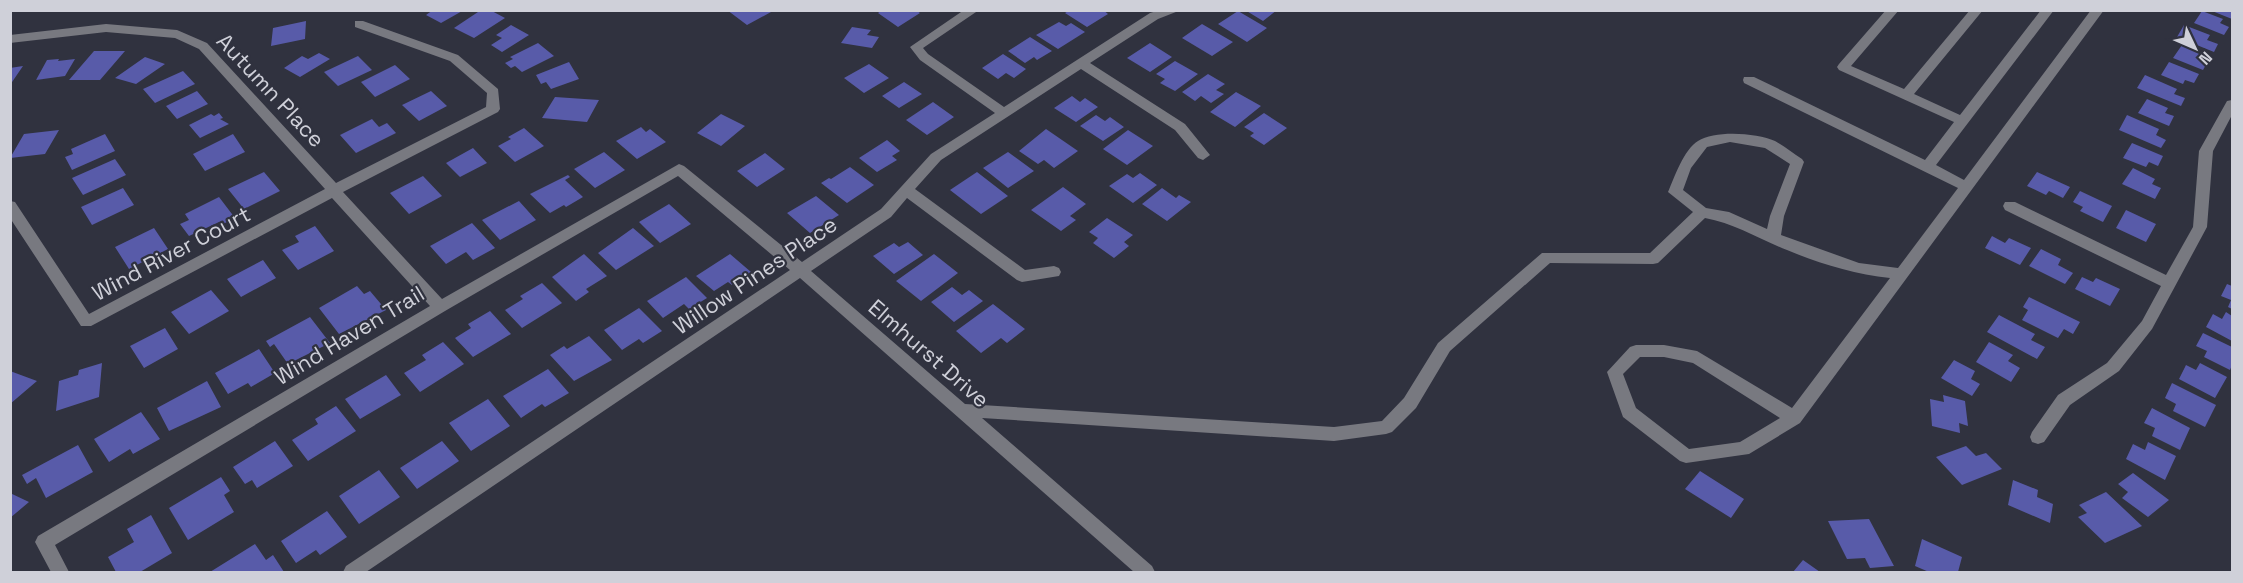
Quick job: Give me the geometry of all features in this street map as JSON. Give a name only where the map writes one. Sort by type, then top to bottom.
[{"type":"street","points":[[972,10],[916,47],[924,57],[1004,113]]},
{"type":"street","name":"Willow Pines Place","points":[[352,573],[886,213],[936,157],[1154,16],[1175,10]]},
{"type":"street","points":[[1893,10],[1843,67],[1963,121]]},
{"type":"street","points":[[1906,95],[1977,10]]},
{"type":"street","points":[[1794,418],[1697,357],[1664,351],[1636,351],[1615,372],[1629,412],[1686,456],[1743,448],[1794,418],[2098,10]]},
{"type":"street","points":[[1927,167],[2047,11]]},
{"type":"street","points":[[335,190],[493,109],[493,92],[454,58],[359,24]]},
{"type":"street","name":"Autumn Place","points":[[10,39],[106,28],[177,34],[203,46],[440,307]]},
{"type":"street","points":[[1081,63],[1180,127],[1203,155]]},
{"type":"street","points":[[1749,80],[1966,187]]},
{"type":"street","points":[[2037,436],[2064,400],[2113,366],[2147,325],[2200,227],[2206,151],[2232,104]]},
{"type":"street","points":[[1773,238],[1777,216],[1797,162],[1769,144],[1730,137],[1702,144],[1685,167],[1675,192],[1702,212],[1724,216],[1773,238],[1859,270],[1901,274]]},
{"type":"street","name":"Elmhurst Drive","points":[[680,169],[802,271],[1146,573]]},
{"type":"street","name":"Wind Haven Trail","points":[[60,573],[44,542],[440,307],[680,169]]},
{"type":"street","name":"Wind River Court","points":[[10,206],[87,322],[335,190]]},
{"type":"street","points":[[906,190],[1022,276],[1054,272]]},
{"type":"street","points":[[2010,206],[2169,283]]},
{"type":"street","points":[[959,410],[1334,434],[1386,427],[1410,403],[1444,347],[1547,257],[1653,259],[1702,212]]},
{"type":"building","points":[[433,10],[464,10],[441,23],[426,15]]},
{"type":"building","points":[[481,10],[490,10],[505,18],[474,38],[454,28]]},
{"type":"building","points":[[727,10],[769,10],[771,12],[747,25]]},
{"type":"building","points":[[882,10],[916,10],[920,13],[898,27],[878,13]]},
{"type":"building","points":[[1070,10],[1103,10],[1108,14],[1087,27],[1065,13]]},
{"type":"building","points":[[1245,10],[1277,10],[1263,21]]},
{"type":"building","points":[[2232,10],[2232,19],[2212,11]]},
{"type":"building","points":[[1238,11],[1267,28],[1247,42],[1218,24]]},
{"type":"building","points":[[2202,11],[2223,19],[2220,23],[2229,27],[2224,35],[2194,23]]},
{"type":"building","points":[[306,21],[305,39],[271,46],[273,28]]},
{"type":"building","points":[[1059,22],[1066,26],[1071,23],[1085,32],[1058,49],[1036,35]]},
{"type":"building","points":[[1202,24],[1233,42],[1212,56],[1182,38]]},
{"type":"building","points":[[511,25],[529,35],[502,52],[491,45],[502,38],[496,35]]},
{"type":"building","points":[[2184,25],[2210,35],[2207,40],[2218,44],[2214,52],[2177,37]]},
{"type":"building","points":[[852,27],[871,30],[867,35],[879,37],[872,48],[841,43]]},
{"type":"building","points":[[1030,37],[1052,51],[1037,60],[1034,57],[1025,63],[1008,51]]},
{"type":"building","points":[[538,43],[554,56],[522,72],[515,66],[511,68],[505,63],[513,59],[510,57]]},
{"type":"building","points":[[1150,43],[1172,57],[1150,72],[1127,58]]},
{"type":"building","points":[[2182,45],[2202,53],[2199,57],[2208,61],[2203,70],[2173,58]]},
{"type":"building","points":[[94,51],[125,51],[100,80],[69,80]]},
{"type":"building","points":[[319,53],[330,59],[300,77],[284,68],[302,56],[308,59]]},
{"type":"building","points":[[1003,54],[1026,69],[1014,78],[1006,73],[998,79],[982,68]]},
{"type":"building","points":[[358,56],[372,70],[338,86],[324,72]]},
{"type":"building","points":[[145,57],[165,64],[136,84],[115,78]]},
{"type":"building","points":[[59,59],[58,61],[75,59],[65,76],[36,80],[47,60]]},
{"type":"building","points":[[1175,61],[1198,74],[1175,91],[1160,83],[1165,79],[1156,74]]},
{"type":"building","points":[[569,62],[579,79],[551,89],[546,82],[541,84],[536,75]]},
{"type":"building","points":[[2169,62],[2199,74],[2194,83],[2185,80],[2183,84],[2161,75]]},
{"type":"building","points":[[869,64],[889,78],[864,93],[844,78]]},
{"type":"building","points":[[395,65],[410,79],[375,97],[361,82]]},
{"type":"building","points":[[23,66],[10,85],[10,68]]},
{"type":"building","points":[[183,71],[195,84],[155,103],[143,89]]},
{"type":"building","points":[[1208,74],[1225,84],[1216,90],[1224,94],[1211,103],[1201,96],[1195,101],[1182,92]]},
{"type":"building","points":[[2145,75],[2177,89],[2174,94],[2185,98],[2181,106],[2137,88]]},
{"type":"building","points":[[904,82],[922,94],[899,108],[882,96]]},
{"type":"building","points":[[197,91],[208,104],[177,119],[166,106]]},
{"type":"building","points":[[431,91],[447,106],[419,121],[402,105]]},
{"type":"building","points":[[1236,92],[1261,106],[1235,127],[1210,112]]},
{"type":"building","points":[[1072,96],[1080,102],[1085,98],[1098,107],[1076,122],[1054,108]]},
{"type":"building","points":[[555,97],[599,100],[587,122],[542,118]]},
{"type":"building","points":[[2147,99],[2168,108],[2165,113],[2174,116],[2169,126],[2138,113]]},
{"type":"building","points":[[933,102],[954,117],[927,135],[906,120]]},
{"type":"building","points":[[219,113],[223,118],[220,119],[229,124],[200,138],[189,125],[211,114],[214,116]]},
{"type":"building","points":[[1264,113],[1287,128],[1264,145],[1250,136],[1254,133],[1244,127]]},
{"type":"building","points":[[721,114],[745,126],[721,146],[697,133]]},
{"type":"building","points":[[1096,115],[1105,121],[1110,117],[1124,127],[1103,141],[1080,126]]},
{"type":"building","points":[[2127,115],[2159,129],[2156,135],[2166,140],[2161,148],[2119,130]]},
{"type":"building","points":[[372,119],[379,127],[387,123],[396,133],[356,153],[340,135]]},
{"type":"building","points":[[641,127],[646,132],[650,129],[666,142],[637,159],[616,141]]},
{"type":"building","points":[[524,128],[544,146],[515,162],[498,146]]},
{"type":"building","points":[[1046,129],[1078,151],[1054,168],[1044,160],[1038,164],[1019,151]]},
{"type":"building","points":[[59,130],[45,154],[10,158],[24,134]]},
{"type":"building","points":[[1128,130],[1153,146],[1127,165],[1103,149]]},
{"type":"building","points":[[105,134],[115,151],[72,170],[65,157],[73,154],[71,149]]},
{"type":"building","points":[[233,134],[245,152],[205,171],[193,154]]},
{"type":"building","points":[[887,140],[900,151],[892,156],[897,160],[877,172],[859,158]]},
{"type":"building","points":[[2132,143],[2163,156],[2158,166],[2149,162],[2146,167],[2123,158]]},
{"type":"building","points":[[473,148],[487,163],[460,177],[446,163]]},
{"type":"building","points":[[604,152],[625,170],[595,188],[574,169]]},
{"type":"building","points":[[1008,152],[1034,171],[1008,188],[983,168]]},
{"type":"building","points":[[765,153],[785,169],[757,187],[737,171]]},
{"type":"building","points":[[115,159],[126,175],[83,195],[72,178]]},
{"type":"building","points":[[850,167],[874,185],[847,203],[821,183]]},
{"type":"building","points":[[2133,168],[2155,179],[2152,184],[2161,188],[2155,199],[2122,184]]},
{"type":"building","points":[[264,172],[280,191],[244,209],[228,189]]},
{"type":"building","points":[[977,172],[1008,196],[981,214],[950,190]]},
{"type":"building","points":[[2037,172],[2070,187],[2063,198],[2049,191],[2046,195],[2027,186]]},
{"type":"building","points":[[1140,173],[1157,185],[1133,203],[1109,186],[1127,174],[1133,178]]},
{"type":"building","points":[[568,175],[570,177],[565,180],[583,197],[566,207],[564,205],[550,213],[530,194]]},
{"type":"building","points":[[423,176],[442,196],[409,214],[390,193]]},
{"type":"building","points":[[1063,187],[1086,204],[1070,216],[1076,220],[1061,231],[1031,210]]},
{"type":"building","points":[[123,188],[134,205],[92,225],[81,207]]},
{"type":"building","points":[[1162,188],[1176,198],[1179,195],[1191,202],[1167,221],[1142,204]]},
{"type":"building","points":[[2080,191],[2112,206],[2103,222],[2080,211],[2083,207],[2073,202]]},
{"type":"building","points":[[816,196],[839,215],[810,233],[787,213]]},
{"type":"building","points":[[219,197],[235,218],[221,225],[219,222],[189,236],[180,224],[189,220],[185,214]]},
{"type":"building","points":[[519,201],[536,220],[500,240],[482,220]]},
{"type":"building","points":[[669,204],[691,224],[660,243],[639,222]]},
{"type":"building","points":[[2126,210],[2156,224],[2146,242],[2116,228]]},
{"type":"building","points":[[1107,218],[1133,235],[1124,242],[1129,246],[1114,258],[1093,243],[1098,238],[1089,232]]},
{"type":"building","points":[[472,223],[495,248],[473,260],[466,252],[446,264],[430,246]]},
{"type":"building","points":[[315,226],[334,251],[298,270],[282,250],[299,242],[295,236]]},
{"type":"building","points":[[154,228],[168,249],[129,269],[115,247]]},
{"type":"building","points":[[633,228],[654,246],[616,270],[598,253]]},
{"type":"building","points":[[1992,236],[2005,243],[2009,238],[2031,248],[2020,265],[1985,248]]},
{"type":"building","points":[[908,242],[923,255],[894,274],[873,256],[894,243],[899,247]]},
{"type":"building","points":[[2041,249],[2061,259],[2058,265],[2073,273],[2065,284],[2029,266]]},
{"type":"building","points":[[584,254],[607,276],[586,289],[589,292],[576,301],[552,277]]},
{"type":"building","points":[[730,254],[751,272],[732,285],[728,282],[714,291],[696,276]]},
{"type":"building","points":[[934,254],[958,273],[921,301],[896,281]]},
{"type":"building","points":[[263,260],[276,278],[241,297],[227,279]]},
{"type":"building","points":[[686,277],[707,298],[689,309],[684,304],[663,318],[647,301]]},
{"type":"building","points":[[2082,277],[2093,282],[2096,278],[2120,289],[2110,306],[2075,289]]},
{"type":"building","points":[[542,283],[562,303],[522,328],[505,310],[523,299],[520,296]]},
{"type":"building","points":[[2227,284],[2232,286],[2232,309],[2228,307],[2231,300],[2221,296]]},
{"type":"building","points":[[357,286],[364,294],[370,291],[386,310],[339,334],[319,308]]},
{"type":"building","points":[[952,287],[962,295],[969,290],[983,301],[954,322],[931,302]]},
{"type":"building","points":[[211,290],[229,311],[189,334],[171,312]]},
{"type":"building","points":[[2029,297],[2080,322],[2073,334],[2064,329],[2058,338],[2022,320],[2028,310],[2023,307]]},
{"type":"building","points":[[993,304],[1025,329],[1007,343],[1001,338],[981,353],[956,331]]},
{"type":"building","points":[[639,308],[662,331],[643,343],[639,339],[622,350],[604,330]]},
{"type":"building","points":[[490,311],[511,334],[473,357],[455,338],[471,328],[468,324]]},
{"type":"building","points":[[2226,312],[2232,316],[2232,341],[2206,327],[2213,314],[2222,319]]},
{"type":"building","points":[[1999,315],[2035,334],[2031,340],[2045,347],[2037,359],[1987,332]]},
{"type":"building","points":[[310,317],[330,343],[288,364],[274,344],[270,347],[266,341]]},
{"type":"building","points":[[165,328],[178,349],[144,368],[130,346]]},
{"type":"building","points":[[2203,333],[2232,347],[2230,370],[2204,357],[2207,351],[2196,346]]},
{"type":"building","points":[[589,336],[612,360],[574,381],[550,355],[564,346],[567,349]]},
{"type":"building","points":[[443,342],[464,364],[420,392],[404,373],[426,360],[422,355]]},
{"type":"building","points":[[1989,342],[2013,355],[2008,361],[2020,368],[2011,382],[1976,362]]},
{"type":"building","points":[[259,349],[275,373],[251,387],[248,383],[228,394],[215,373]]},
{"type":"building","points":[[1954,360],[1975,371],[1971,379],[1980,384],[1972,396],[1941,378]]},
{"type":"building","points":[[102,363],[99,397],[56,411],[59,381],[78,375],[79,370]]},
{"type":"building","points":[[2200,363],[2227,377],[2215,398],[2179,379],[2186,365],[2196,370]]},
{"type":"building","points":[[548,369],[569,393],[545,407],[542,404],[521,418],[503,396]]},
{"type":"building","points":[[10,371],[37,381],[10,404]]},
{"type":"building","points":[[386,375],[401,395],[360,419],[345,399]]},
{"type":"building","points":[[207,381],[221,407],[169,431],[157,408]]},
{"type":"building","points":[[2172,383],[2216,405],[2205,427],[2173,411],[2176,404],[2165,398]]},
{"type":"building","points":[[1943,395],[1965,401],[1968,426],[1959,423],[1960,433],[1932,426],[1930,399],[1944,402]]},
{"type":"building","points":[[488,399],[510,426],[471,451],[449,423]]},
{"type":"building","points":[[336,406],[356,431],[308,461],[292,440],[318,424],[315,419]]},
{"type":"building","points":[[2152,408],[2190,428],[2180,450],[2152,436],[2155,428],[2144,423]]},
{"type":"building","points":[[141,412],[160,439],[133,454],[130,449],[109,462],[94,439]]},
{"type":"building","points":[[275,441],[293,466],[257,488],[252,480],[245,484],[233,467]]},
{"type":"building","points":[[442,441],[459,461],[417,489],[400,468]]},
{"type":"building","points":[[2148,442],[2176,456],[2165,480],[2126,459],[2133,444],[2145,450]]},
{"type":"building","points":[[78,445],[93,472],[46,498],[36,478],[27,484],[22,475]]},
{"type":"building","points":[[1966,446],[1976,456],[1986,453],[2002,469],[1962,485],[1936,457]]},
{"type":"building","points":[[379,470],[400,497],[359,524],[339,496]]},
{"type":"building","points":[[1700,471],[1744,499],[1731,518],[1685,489]]},
{"type":"building","points":[[2133,473],[2169,500],[2148,517],[2122,498],[2128,492],[2118,484]]},
{"type":"building","points":[[221,477],[230,491],[224,495],[234,512],[188,540],[169,508]]},
{"type":"building","points":[[2013,480],[2038,490],[2037,497],[2053,504],[2050,523],[2008,505]]},
{"type":"building","points":[[2106,492],[2142,526],[2105,543],[2078,517],[2087,513],[2079,505]]},
{"type":"building","points":[[10,493],[29,502],[10,518]]},
{"type":"building","points":[[327,511],[347,537],[320,555],[316,550],[296,563],[281,541]]},
{"type":"building","points":[[151,515],[172,553],[140,572],[116,572],[108,557],[134,542],[127,529]]},
{"type":"building","points":[[1869,519],[1894,566],[1870,568],[1865,558],[1847,559],[1828,521]]},
{"type":"building","points":[[1922,539],[1962,557],[1958,572],[1929,572],[1915,566]]},
{"type":"building","points":[[255,544],[266,560],[273,555],[284,572],[210,572]]},
{"type":"building","points":[[1803,560],[1820,572],[1793,572]]}]
